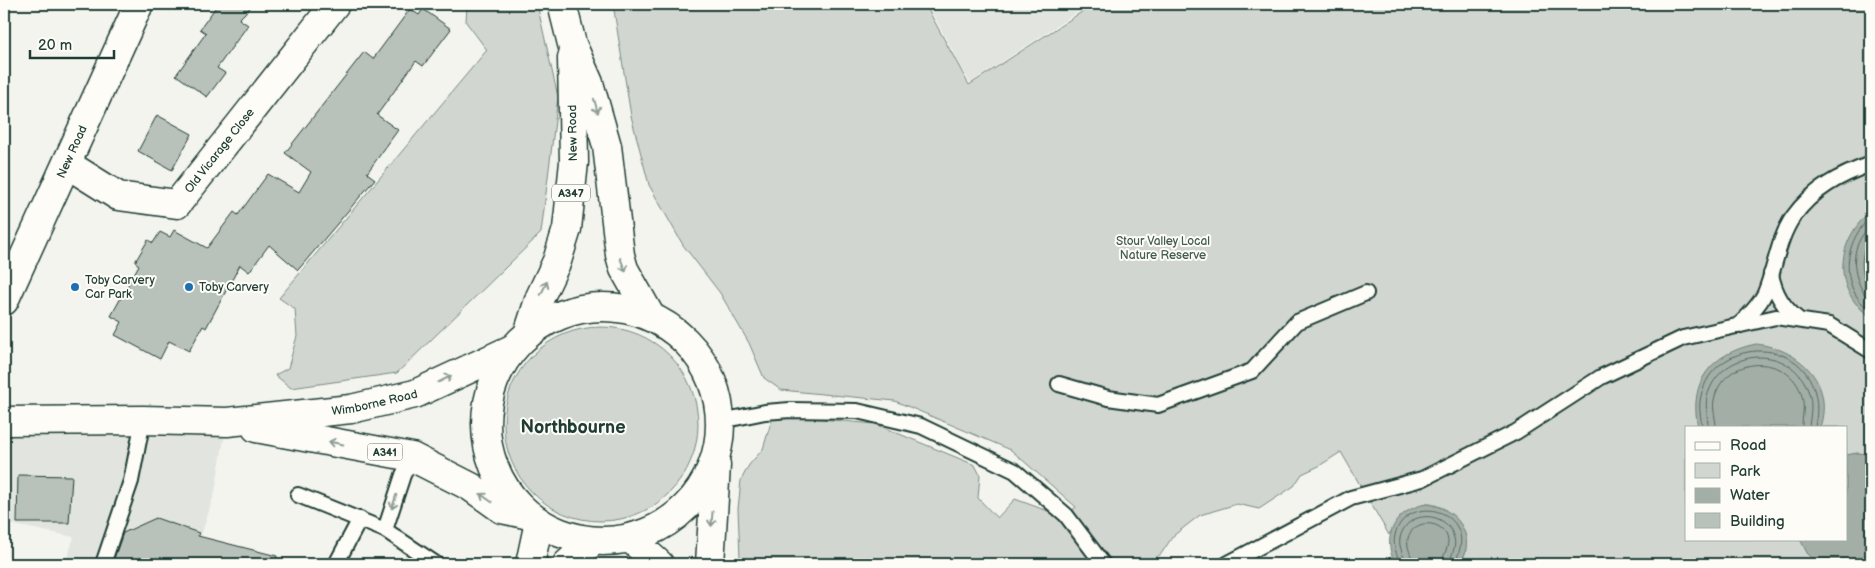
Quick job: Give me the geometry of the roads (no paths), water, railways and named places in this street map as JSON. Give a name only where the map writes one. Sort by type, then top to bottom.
[{"type":"main road","name":"New Road","points":[[4,301],[139,4]]},
{"type":"main road","name":"Old Vicarage Close","points":[[67,164],[118,196],[177,204],[335,4]]},
{"type":"main road","name":"New Road","points":[[562,4],[572,44],[589,83],[608,146],[620,255],[624,269],[651,317]]},
{"type":"main road","name":"New Road","points":[[521,341],[557,261],[567,229],[574,162],[572,44]]},
{"type":"main road","name":"Wimborne Road","points":[[4,421],[143,420],[227,422],[351,409],[415,394],[521,341],[556,317],[587,308],[620,308],[651,317]]},
{"type":"main road","points":[[651,317],[678,334],[701,359],[715,388],[720,421],[710,564]]},
{"type":"main road","points":[[521,341],[499,371],[490,396],[486,423],[488,440],[497,474],[512,497],[535,519],[574,538],[593,541],[630,538],[660,527],[685,508],[705,483],[717,453]]},
{"type":"main road","name":"Wimborne Road","points":[[227,422],[412,457],[471,488],[502,509],[535,519]]},
{"type":"main road","points":[[530,564],[535,519]]},
{"type":"main road","points":[[630,538],[659,564]]},
{"type":"main road","points":[[567,564],[593,541]]},
{"type":"lane","points":[[1738,326],[1754,309],[1764,293],[1792,218],[1804,205],[1838,176],[1871,164]]},
{"type":"lane","points":[[1771,274],[1777,297],[1786,310],[1799,321]]},
{"type":"lane","points":[[1059,384],[1108,398],[1158,406],[1252,371],[1297,322],[1366,293]]},
{"type":"lane","points":[[1227,564],[1351,498],[1422,479],[1516,432],[1600,377],[1683,338],[1776,318],[1829,325],[1871,351]]},
{"type":"lane","points":[[720,421],[765,412],[790,410],[857,411],[921,426],[1014,471],[1066,515],[1103,564]]},
{"type":"lane","points":[[103,564],[131,481],[143,420]]},
{"type":"lane","points":[[385,530],[403,475],[412,457]]},
{"type":"lane","points":[[298,495],[385,530],[436,564]]},
{"type":"lane","points":[[336,564],[360,519]]},
{"type":"water","points":[[1871,211],[1871,317],[1858,306],[1849,293],[1844,279],[1843,264],[1845,250],[1851,236],[1860,222]]},
{"type":"water","points":[[1756,344],[1771,347],[1785,352],[1809,370],[1817,382],[1822,395],[1823,410],[1820,426],[1698,426],[1696,411],[1700,383],[1716,362],[1740,348]]},
{"type":"water","points":[[1871,454],[1871,564],[1818,564],[1807,553],[1800,540],[1848,540],[1848,455]]},
{"type":"water","points":[[1426,504],[1437,506],[1446,511],[1455,517],[1461,525],[1466,543],[1465,554],[1460,564],[1395,564],[1390,544],[1390,534],[1394,526],[1406,512]]},
{"type":"place","name":"Toby Carvery Car Park","points":[[75,287]]},
{"type":"place","name":"Toby Carvery","points":[[189,287]]},
{"type":"district","name":"Northbourne","points":[[573,427]]},
{"type":"park label","name":"Stour Valley Local Nature Reserve","points":[[1163,248]]}]
